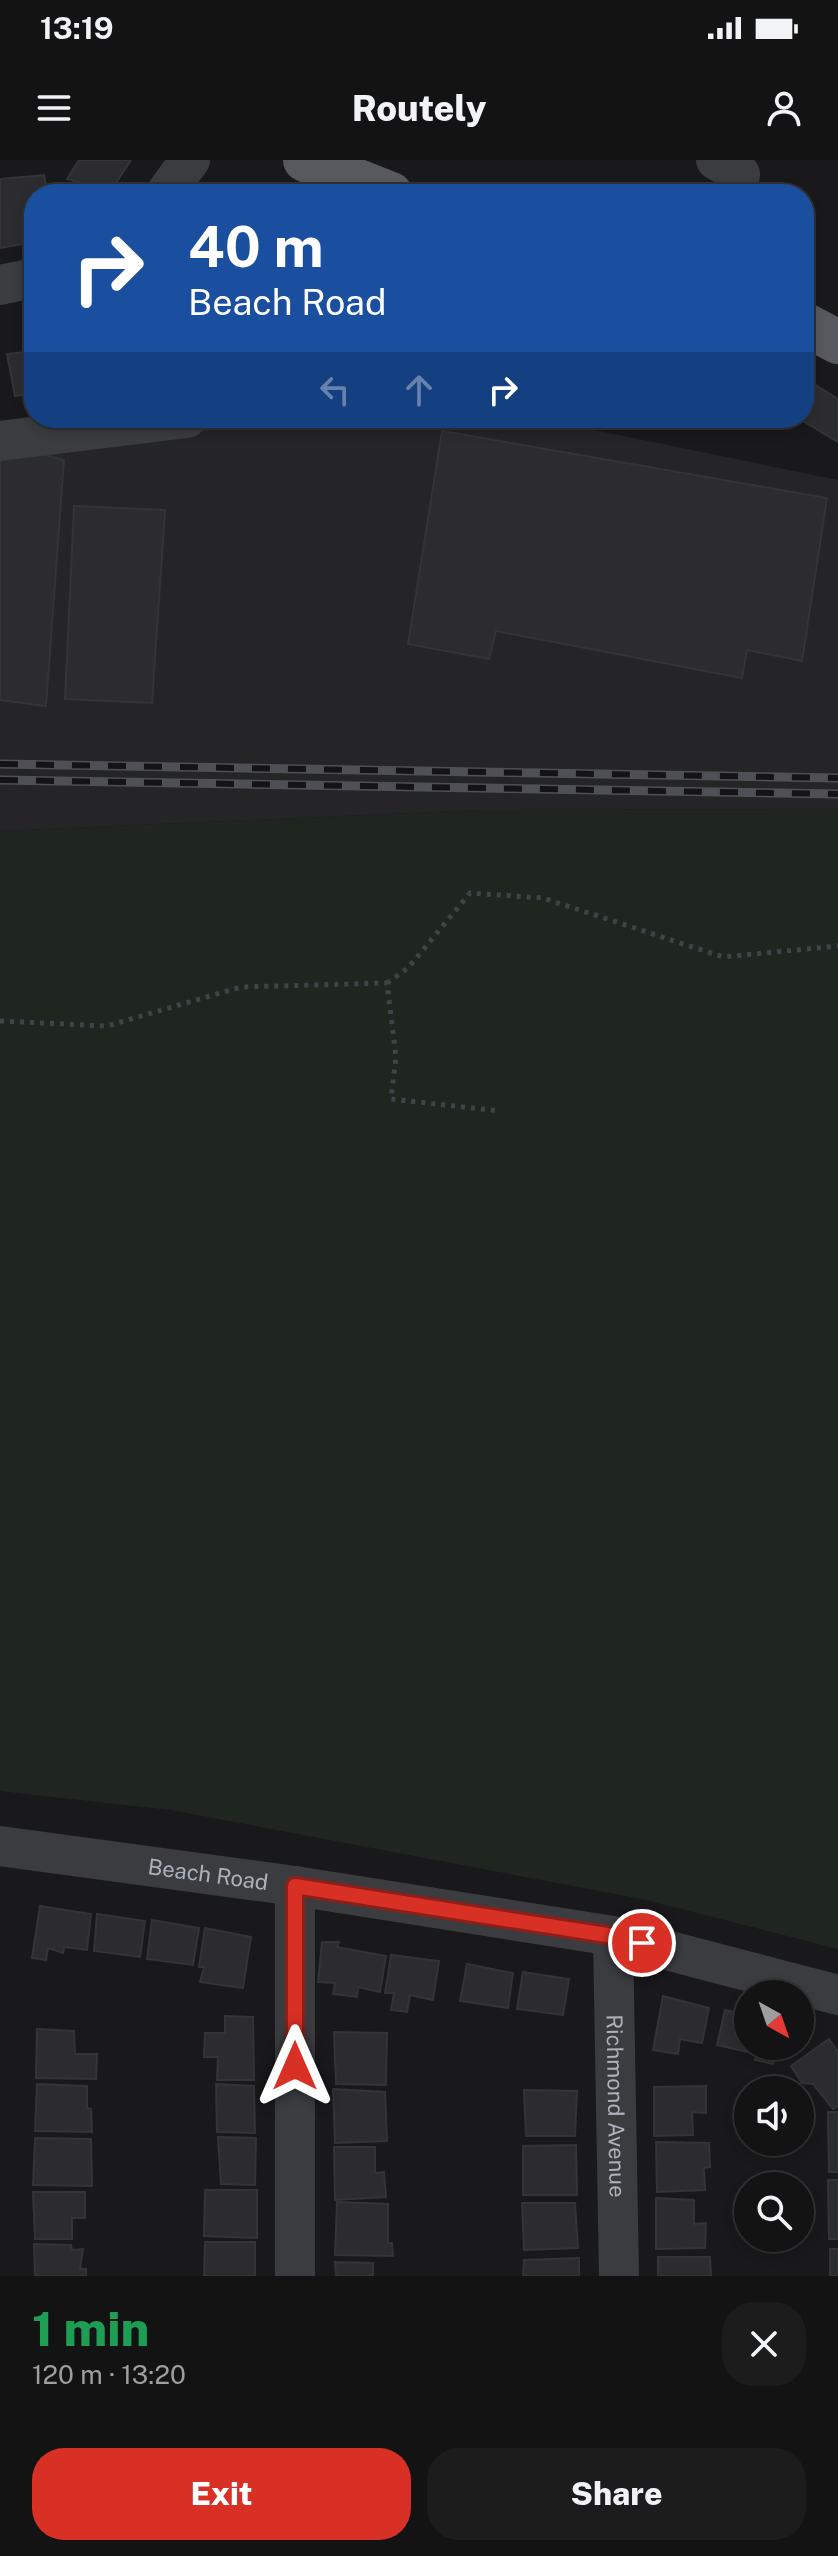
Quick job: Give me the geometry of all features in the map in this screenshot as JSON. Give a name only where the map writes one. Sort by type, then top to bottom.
[{"type":"main road","points":[[305,160],[366,184]]},
{"type":"main road","points":[[814,329],[838,342]]},
{"type":"street","points":[[172,184],[190,160]]},
{"type":"street","points":[[716,160],[740,174],[738,184]]},
{"type":"street","points":[[0,285],[24,280]]},
{"type":"street","points":[[0,441],[106,428]]},
{"type":"street","name":"Beach Road","points":[[0,1846],[295,1886],[613,1936],[838,1995]]},
{"type":"street","points":[[295,1886],[295,2276]]},
{"type":"street","name":"Richmond Avenue","points":[[613,1936],[619,2276]]},
{"type":"path","points":[[0,1021],[107,1026],[241,987],[387,983],[408,968],[470,893],[543,898],[723,957],[838,946]]},
{"type":"path","points":[[387,983],[396,1057],[391,1099],[500,1111]]},
{"type":"shaded area","points":[[24,423],[24,428],[585,428],[838,480],[838,809],[480,810],[0,831],[0,426]]},
{"type":"shaded area","points":[[838,809],[838,1949],[642,1899],[171,1810],[0,1791],[0,831],[480,810]]},
{"type":"building","points":[[79,160],[131,160],[115,184],[76,184],[78,182],[67,179]]},
{"type":"building","points":[[44,175],[46,184],[24,184],[24,244],[0,248],[0,179]]},
{"type":"building","points":[[24,352],[24,395],[15,396],[7,354]]},
{"type":"building","points":[[814,384],[838,399],[838,442],[814,428]]},
{"type":"building","points":[[442,431],[827,498],[802,661],[747,650],[742,678],[496,631],[489,659],[408,644]]},
{"type":"building","points":[[30,451],[64,460],[46,706],[0,700],[0,453]]},
{"type":"building","points":[[74,506],[165,510],[152,703],[65,699]]},
{"type":"building","points":[[40,1906],[91,1914],[87,1950],[64,1947],[63,1953],[48,1948],[46,1960],[32,1958]]},
{"type":"building","points":[[97,1914],[145,1921],[140,1957],[94,1951]]},
{"type":"building","points":[[152,1920],[199,1928],[193,1965],[147,1959]]},
{"type":"building","points":[[205,1928],[251,1937],[243,1988],[200,1982],[204,1967],[199,1967]]},
{"type":"building","points":[[322,1942],[339,1942],[337,1947],[386,1956],[380,1992],[358,1987],[357,1997],[333,1994],[335,1983],[318,1982]]},
{"type":"building","points":[[391,1955],[439,1961],[433,2000],[410,1995],[407,2012],[391,2010],[394,1993],[385,1993]]},
{"type":"building","points":[[467,1964],[513,1973],[508,2008],[460,2001]]},
{"type":"building","points":[[523,1972],[569,1979],[563,2015],[517,2009]]},
{"type":"building","points":[[663,1996],[709,2008],[702,2043],[680,2039],[678,2054],[653,2050]]},
{"type":"building","points":[[725,2010],[734,2012],[734,2049],[717,2045]]},
{"type":"building","points":[[225,2016],[253,2017],[254,2080],[217,2080],[218,2057],[204,2057],[205,2033],[225,2033]]},
{"type":"building","points":[[37,2029],[74,2031],[75,2054],[97,2054],[96,2079],[36,2078]]},
{"type":"building","points":[[334,2032],[387,2033],[386,2085],[336,2084]]},
{"type":"building","points":[[829,2039],[838,2052],[838,2106],[833,2109],[814,2085],[814,2076],[797,2076],[791,2066],[799,2060],[814,2060],[814,2050]]},
{"type":"building","points":[[37,2084],[87,2086],[92,2132],[35,2131]]},
{"type":"building","points":[[216,2084],[254,2086],[255,2133],[217,2132]]},
{"type":"building","points":[[706,2086],[706,2113],[692,2112],[693,2135],[654,2136],[654,2087]]},
{"type":"building","points":[[333,2089],[385,2092],[387,2141],[335,2143]]},
{"type":"building","points":[[524,2090],[577,2091],[575,2136],[526,2136]]},
{"type":"building","points":[[828,2112],[838,2112],[838,2172],[829,2172]]},
{"type":"building","points":[[218,2137],[256,2138],[255,2185],[221,2184]]},
{"type":"building","points":[[35,2138],[91,2139],[92,2186],[33,2185]]},
{"type":"building","points":[[656,2142],[709,2143],[710,2167],[704,2168],[705,2190],[657,2192]]},
{"type":"building","points":[[576,2145],[577,2195],[523,2195],[523,2146]]},
{"type":"building","points":[[334,2147],[375,2147],[375,2173],[384,2172],[386,2197],[335,2200]]},
{"type":"building","points":[[828,2180],[838,2180],[838,2239],[829,2239]]},
{"type":"building","points":[[205,2190],[257,2190],[257,2238],[204,2236]]},
{"type":"building","points":[[33,2192],[85,2192],[85,2218],[72,2218],[72,2239],[35,2239]]},
{"type":"building","points":[[656,2198],[694,2200],[694,2224],[706,2223],[705,2248],[656,2249]]},
{"type":"building","points":[[337,2202],[388,2204],[388,2243],[392,2243],[393,2256],[335,2255]]},
{"type":"building","points":[[522,2203],[575,2203],[578,2248],[524,2250]]},
{"type":"building","points":[[205,2242],[255,2242],[255,2276],[204,2276]]},
{"type":"building","points":[[34,2244],[71,2245],[72,2250],[83,2249],[80,2269],[86,2269],[86,2276],[35,2276]]},
{"type":"building","points":[[830,2249],[838,2249],[838,2276],[830,2276]]},
{"type":"building","points":[[658,2257],[710,2257],[711,2276],[658,2276]]},
{"type":"building","points":[[579,2258],[579,2276],[523,2276],[524,2260]]},
{"type":"building","points":[[335,2262],[373,2263],[373,2276],[336,2276]]},
{"type":"railway","points":[[0,764],[838,778]]},
{"type":"railway","points":[[0,780],[838,794]]},
{"type":"route","points":[[295,2066],[295,1886],[642,1943]]}]
